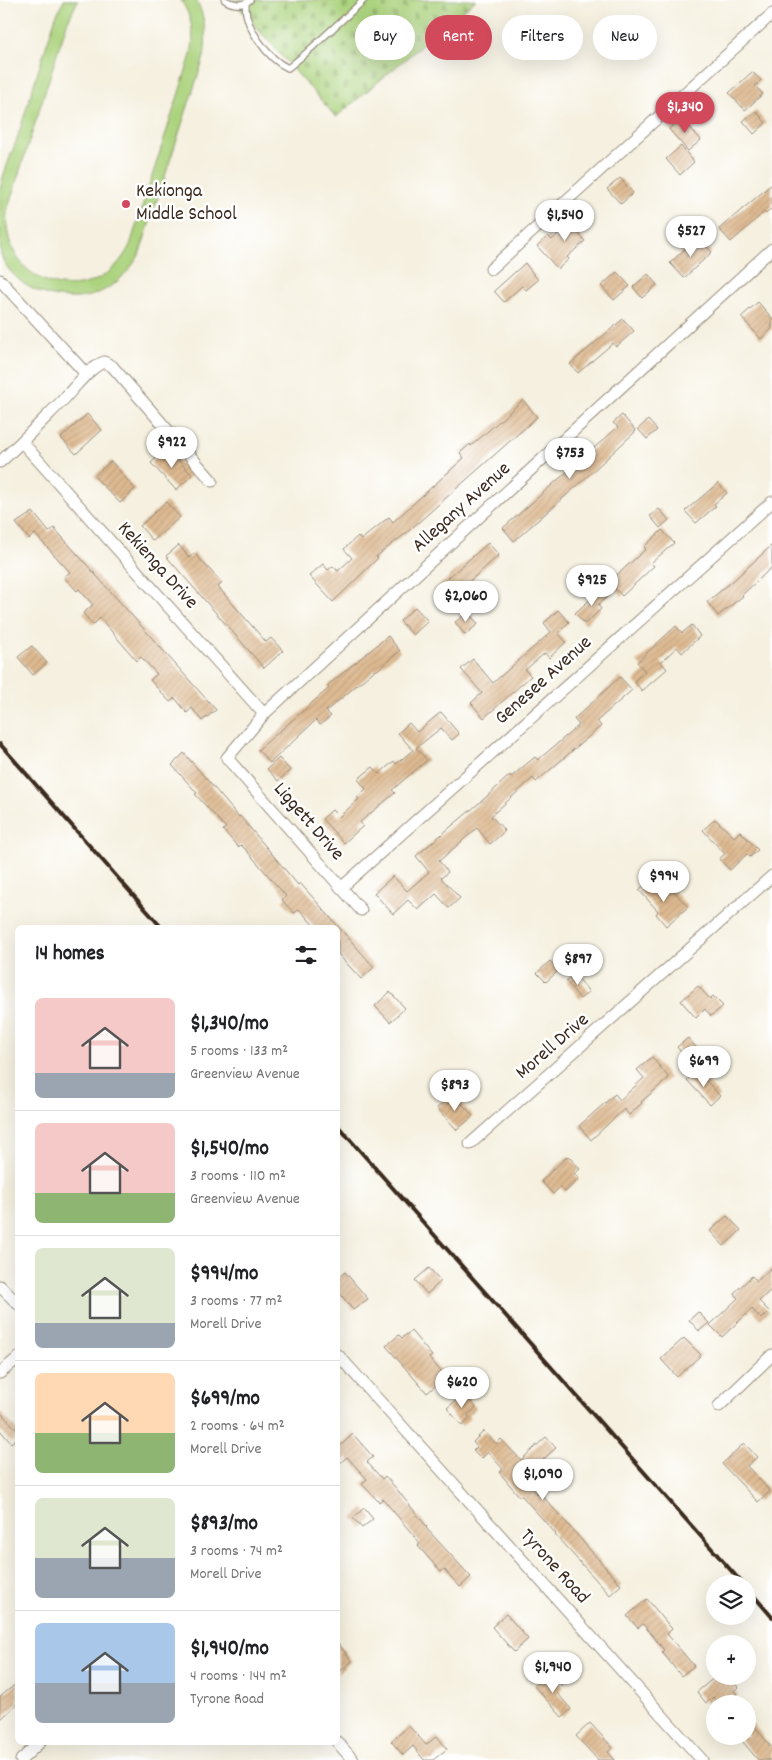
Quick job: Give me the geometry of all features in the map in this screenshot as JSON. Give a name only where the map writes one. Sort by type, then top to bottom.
[{"type":"street","points":[[491,269],[772,14]]},
{"type":"street","name":"Allegany Avenue","points":[[227,758],[264,714],[772,249]]},
{"type":"street","points":[[0,280],[87,375]]},
{"type":"street","points":[[0,462],[87,375],[104,362],[112,366],[212,481]]},
{"type":"street","name":"Kekienga Drive","points":[[22,442],[264,714]]},
{"type":"street","name":"Genesee Avenue","points":[[341,888],[772,502]]},
{"type":"street","name":"Liggett Drive","points":[[227,758],[361,910]]},
{"type":"street","name":"Morell Drive","points":[[470,1144],[772,876]]},
{"type":"street","points":[[0,1286],[15,1301]]},
{"type":"street","points":[[719,1406],[772,1355]]},
{"type":"street","name":"Tyrone Road","points":[[340,1358],[702,1760]]},
{"type":"street","points":[[0,1373],[15,1360]]},
{"type":"street","points":[[21,1760],[37,1745]]},
{"type":"street","points":[[340,1745],[353,1760]]},
{"type":"lane","points":[[226,0],[230,3],[248,2],[249,24],[271,57],[279,64],[288,68],[364,0]]},
{"type":"green space","points":[[64,0],[78,0],[67,23],[7,211],[9,238],[18,259],[34,274],[53,284],[74,286],[95,280],[115,267],[130,245],[191,55],[192,26],[181,0],[196,0],[204,21],[205,35],[204,57],[139,255],[126,273],[110,287],[90,296],[79,298],[48,295],[28,286],[12,273],[1,255],[1,183],[56,16]]},
{"type":"green space","points":[[232,0],[476,0],[458,15],[425,15],[425,43],[415,51],[415,15],[355,15],[355,60],[404,60],[336,117]]},
{"type":"building","points":[[752,72],[761,80],[755,86],[763,94],[745,110],[729,93]]},
{"type":"building","points":[[756,111],[766,123],[754,134],[743,121]]},
{"type":"building","points":[[682,118],[701,140],[688,151],[669,129]]},
{"type":"building","points":[[681,146],[694,162],[680,175],[666,159]]},
{"type":"building","points":[[620,178],[633,193],[621,204],[607,189]]},
{"type":"building","points":[[772,184],[772,208],[766,214],[764,212],[731,242],[719,229]]},
{"type":"building","points":[[582,212],[591,222],[578,233],[585,241],[567,257],[569,259],[558,269],[537,246],[548,236],[552,240]]},
{"type":"building","points":[[698,237],[712,252],[684,278],[670,263]]},
{"type":"building","points":[[525,263],[538,280],[526,290],[522,286],[504,302],[494,291]]},
{"type":"building","points":[[617,272],[630,286],[614,300],[601,286]]},
{"type":"building","points":[[648,274],[657,285],[642,298],[633,287]]},
{"type":"building","points":[[758,302],[772,318],[772,329],[761,339],[741,317]]},
{"type":"building","points":[[623,319],[634,331],[616,347],[613,343],[578,373],[570,364]]},
{"type":"building","points":[[523,400],[537,417],[411,529],[376,557],[378,558],[333,602],[309,576],[323,564],[328,570],[333,566],[338,571],[352,558],[344,549],[358,536],[361,540],[389,517],[393,522],[464,458],[460,453],[470,444],[471,446]]},
{"type":"building","points":[[87,414],[102,430],[76,454],[61,438]]},
{"type":"building","points":[[622,415],[636,431],[514,541],[503,528],[618,427],[613,423]]},
{"type":"building","points":[[648,420],[657,430],[647,439],[638,429]]},
{"type":"building","points":[[167,448],[192,475],[176,490],[151,463]]},
{"type":"building","points":[[111,461],[135,489],[120,503],[94,476]]},
{"type":"building","points":[[718,483],[727,493],[714,504],[716,506],[696,523],[685,511]]},
{"type":"building","points":[[166,502],[180,517],[153,541],[140,526]]},
{"type":"building","points":[[659,509],[669,520],[660,528],[650,516]]},
{"type":"building","points":[[33,512],[49,532],[54,528],[216,710],[202,721],[192,708],[187,713],[175,698],[170,702],[150,680],[157,674],[141,657],[137,661],[100,618],[93,625],[83,613],[93,605],[79,589],[77,591],[64,577],[70,572],[35,534],[29,539],[16,523]]},
{"type":"building","points":[[662,530],[674,543],[651,563],[654,566],[622,596],[609,582],[646,549],[644,547]]},
{"type":"building","points":[[488,543],[499,555],[444,604],[433,591]]},
{"type":"building","points":[[179,545],[189,558],[194,553],[222,583],[218,587],[266,642],[271,638],[283,651],[264,668],[166,556]]},
{"type":"building","points":[[772,545],[772,567],[743,596],[718,616],[707,602]]},
{"type":"building","points":[[603,588],[609,595],[598,605],[601,609],[585,624],[575,613]]},
{"type":"building","points":[[415,607],[428,621],[413,635],[400,621]]},
{"type":"building","points":[[558,610],[569,622],[558,633],[566,642],[549,658],[545,653],[525,670],[531,676],[484,718],[471,703],[482,693],[461,669],[473,659],[493,683],[551,632],[544,623]]},
{"type":"building","points":[[468,612],[478,624],[465,635],[455,622]]},
{"type":"building","points":[[692,625],[700,636],[682,653],[677,647],[661,662],[667,669],[642,691],[634,681],[645,671],[637,662],[676,626],[682,633]]},
{"type":"building","points":[[388,636],[400,651],[326,711],[331,716],[320,725],[316,720],[270,763],[258,750],[329,688],[327,686]]},
{"type":"building","points":[[32,646],[47,663],[33,675],[18,657]]},
{"type":"building","points":[[620,677],[632,690],[597,721],[601,726],[536,782],[533,778],[491,816],[505,831],[490,844],[477,828],[439,861],[448,872],[441,878],[460,898],[449,908],[436,894],[418,910],[408,900],[393,914],[374,893],[393,876],[407,891],[429,872],[416,856],[510,775],[511,777],[535,757],[538,760],[579,725],[574,719]]},
{"type":"building","points":[[441,712],[459,734],[452,740],[441,728],[416,748],[427,760],[392,790],[395,793],[360,822],[363,826],[344,843],[322,819],[332,810],[339,817],[359,799],[357,797],[366,789],[358,779],[373,767],[379,774],[394,761],[396,764],[413,750],[398,733],[409,723],[417,732]]},
{"type":"building","points":[[184,753],[298,885],[300,883],[337,925],[313,925],[299,909],[294,913],[282,900],[286,896],[246,850],[241,845],[238,847],[223,830],[226,828],[172,765]]},
{"type":"building","points":[[279,758],[290,770],[278,781],[267,769]]},
{"type":"building","points":[[715,819],[734,837],[740,831],[758,850],[750,857],[747,854],[730,870],[719,859],[725,854],[703,830]]},
{"type":"building","points":[[650,880],[663,895],[671,888],[688,907],[666,926],[656,914],[658,911],[639,890]]},
{"type":"building","points":[[340,928],[374,967],[361,979],[340,956]]},
{"type":"building","points":[[550,961],[559,970],[546,982],[537,973]]},
{"type":"building","points":[[575,974],[589,992],[580,999],[566,981]]},
{"type":"building","points":[[698,986],[710,999],[713,996],[723,1006],[711,1016],[705,1009],[696,1018],[681,1001]]},
{"type":"building","points":[[390,992],[405,1008],[390,1022],[375,1006]]},
{"type":"building","points":[[688,1038],[707,1061],[692,1073],[681,1060],[685,1057],[677,1047]]},
{"type":"building","points":[[652,1057],[669,1078],[629,1115],[624,1109],[591,1140],[579,1126],[615,1094],[620,1100],[644,1078],[637,1070]]},
{"type":"building","points":[[697,1071],[720,1096],[710,1105],[687,1080]]},
{"type":"building","points":[[453,1094],[473,1116],[457,1130],[437,1108]]},
{"type":"building","points":[[568,1156],[580,1169],[574,1174],[579,1179],[565,1192],[560,1187],[553,1194],[541,1181]]},
{"type":"building","points":[[727,1216],[741,1230],[724,1246],[710,1231]]},
{"type":"building","points":[[772,1267],[772,1289],[759,1301],[769,1311],[761,1319],[752,1309],[722,1337],[710,1325],[738,1298],[734,1293],[752,1276],[757,1281]]},
{"type":"building","points":[[429,1268],[441,1281],[427,1294],[415,1280]]},
{"type":"building","points":[[345,1272],[368,1299],[353,1310],[340,1294],[340,1276]]},
{"type":"building","points":[[698,1312],[709,1323],[699,1331],[689,1320]]},
{"type":"building","points":[[411,1331],[432,1356],[429,1358],[446,1377],[427,1393],[386,1346],[399,1335],[402,1338]]},
{"type":"building","points":[[684,1338],[701,1355],[677,1377],[661,1359]]},
{"type":"building","points":[[453,1371],[462,1381],[452,1390],[443,1380]]},
{"type":"building","points":[[465,1393],[476,1408],[468,1415],[470,1418],[462,1426],[447,1408]]},
{"type":"building","points":[[0,1412],[15,1428],[15,1440],[11,1443],[0,1430]]},
{"type":"building","points":[[484,1431],[496,1444],[501,1439],[521,1460],[546,1437],[556,1448],[523,1477],[538,1495],[540,1493],[621,1585],[610,1595],[521,1495],[520,1497],[499,1472],[503,1469],[488,1452],[481,1459],[473,1451],[477,1447],[473,1442]]},
{"type":"building","points":[[353,1434],[373,1457],[367,1462],[382,1479],[385,1476],[395,1487],[426,1528],[471,1577],[460,1587],[444,1569],[441,1572],[418,1546],[420,1543],[383,1499],[379,1502],[362,1484],[367,1479],[347,1457],[340,1463],[340,1446]]},
{"type":"building","points":[[744,1443],[757,1457],[747,1466],[770,1491],[758,1502],[722,1464]]},
{"type":"building","points":[[364,1508],[373,1519],[362,1528],[353,1518]]},
{"type":"building","points":[[647,1599],[672,1629],[667,1634],[694,1666],[681,1676],[662,1652],[664,1650],[643,1624],[638,1628],[627,1616]]},
{"type":"building","points":[[506,1614],[528,1639],[514,1652],[492,1627]]},
{"type":"building","points":[[340,1646],[352,1661],[340,1671]]},
{"type":"building","points":[[549,1672],[563,1687],[557,1693],[571,1709],[562,1717],[534,1686]]},
{"type":"building","points":[[15,1684],[15,1706],[0,1720],[0,1697]]},
{"type":"building","points":[[706,1684],[736,1685],[738,1687],[734,1691],[738,1695],[706,1695],[706,1703],[697,1692]]},
{"type":"building","points":[[590,1723],[613,1748],[608,1752],[615,1760],[598,1760],[576,1736]]},
{"type":"building","points":[[409,1726],[426,1745],[437,1736],[447,1749],[433,1760],[424,1760],[413,1746],[403,1755],[391,1741]]},
{"type":"building","points":[[756,1728],[772,1748],[772,1760],[758,1760],[746,1745],[756,1745]]},
{"type":"railway","points":[[0,744],[159,925]]},
{"type":"railway","points":[[340,1128],[735,1575]]},
{"type":"railway","points":[[756,1598],[772,1617]]},
{"type":"place","name":"Kekionga Middle School","points":[[126,204]]}]
